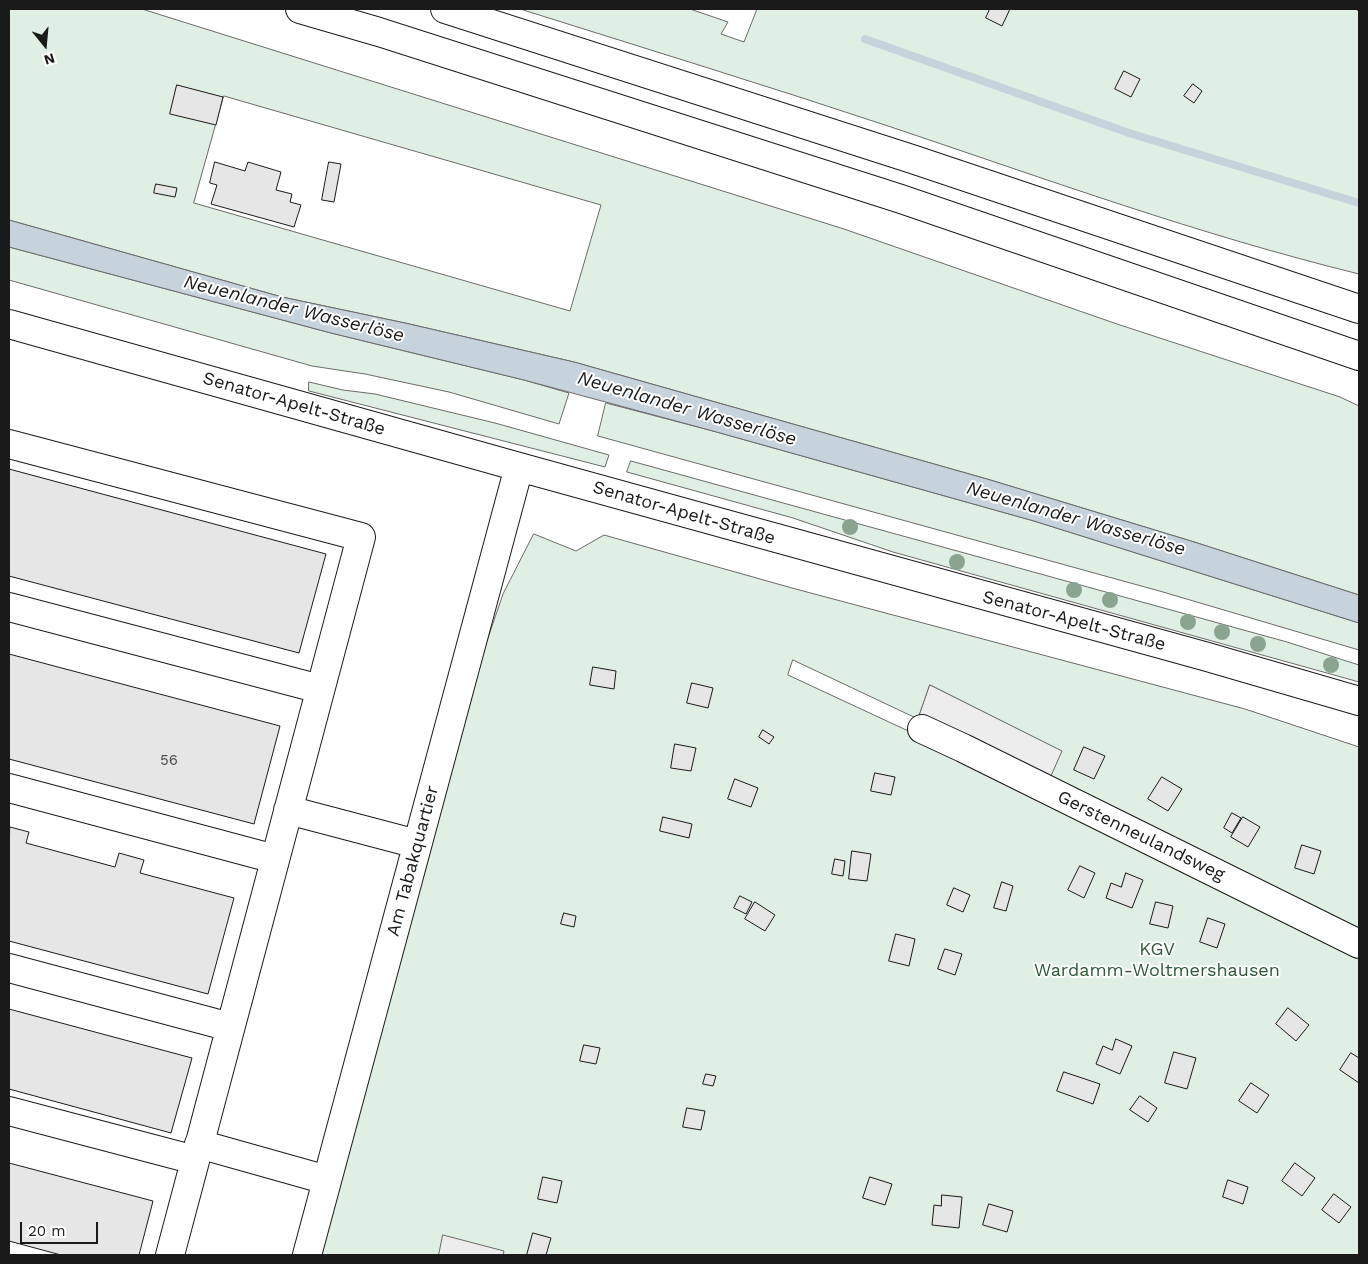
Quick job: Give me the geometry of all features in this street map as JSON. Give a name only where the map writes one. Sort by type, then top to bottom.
[{"type":"main road","points":[[300,9],[379,32],[892,196],[1359,356]]},
{"type":"main road","points":[[445,9],[912,159],[1359,309]]},
{"type":"main road","name":"Senator-Apelt-Straße","points":[[9,324],[1204,656],[1359,701]]},
{"type":"main road","points":[[9,444],[361,537],[170,1255]]},
{"type":"main road","name":"Am Tabakquartier","points":[[307,1255],[519,467]]},
{"type":"main road","points":[[9,607],[320,689]]},
{"type":"main road","name":"Gerstenneulandsweg","points":[[922,729],[1359,944]]},
{"type":"main road","points":[[9,788],[275,859]]},
{"type":"main road","points":[[288,810],[417,844]]},
{"type":"main road","points":[[9,968],[230,1027]]},
{"type":"main road","points":[[9,1111],[327,1180]]},
{"type":"green space","points":[[9,9],[142,9],[844,229],[1117,324],[1340,397],[1359,406],[1359,595],[1191,541],[987,479],[574,362],[282,297],[9,220]],"holes":[[[224,96],[601,205],[570,311],[194,203]]]},
{"type":"green space","points":[[520,9],[690,9],[728,22],[721,34],[744,42],[757,9],[1356,9],[1359,12],[1359,274],[1300,259],[1182,224],[845,112]]},
{"type":"green space","points":[[9,247],[331,333],[524,380],[569,393],[559,424],[449,392],[365,374],[312,366],[9,280]]},
{"type":"green space","points":[[309,382],[343,390],[375,394],[495,423],[609,455],[605,467],[309,391]]},
{"type":"green space","points":[[606,403],[1034,521],[1359,623],[1359,650],[1163,592],[598,436]]},
{"type":"green space","points":[[631,461],[1287,642],[1359,665],[1359,682],[893,552],[793,518],[627,472]]},
{"type":"green space","name":"KGV Wardamm-Woltmershausen","points":[[534,534],[576,551],[604,535],[792,588],[1245,709],[1359,747],[1359,1255],[321,1255],[463,711],[503,594]],"holes":[[[793,660],[918,719],[930,685],[1061,751],[932,742],[788,675]]]},
{"type":"shaded area","points":[[930,685],[1062,751],[1042,796],[913,734]]},
{"type":"shaded area","points":[[443,1235],[504,1251],[503,1255],[439,1255]]},
{"type":"water","name":"Neuenlander Wasserlöse","points":[[9,220],[282,297],[574,362],[987,479],[1191,541],[1359,595],[1359,623],[1034,521],[713,431],[524,380],[331,333],[9,247]]},
{"type":"building","points":[[990,9],[1010,9],[1002,26],[986,18]]},
{"type":"building","points":[[1124,71],[1140,79],[1131,97],[1115,89]]},
{"type":"building","points":[[1193,84],[1202,91],[1194,103],[1184,96]]},
{"type":"building","points":[[177,85],[223,97],[216,125],[170,114]]},
{"type":"building","points":[[215,162],[245,171],[248,162],[281,172],[276,190],[292,194],[290,202],[301,205],[294,227],[211,204],[217,185],[210,183]]},
{"type":"building","points":[[329,162],[341,164],[334,202],[322,200]]},
{"type":"building","points":[[156,184],[177,188],[175,197],[154,193]]},
{"type":"building","points":[[9,469],[326,554],[299,653],[9,576]]},
{"type":"building","points":[[9,654],[280,726],[254,824],[9,759]]},
{"type":"building","points":[[593,667],[616,671],[614,689],[590,685]]},
{"type":"building","points":[[692,683],[713,688],[708,708],[687,703]]},
{"type":"building","points":[[763,730],[774,737],[769,744],[759,737]]},
{"type":"building","points":[[675,744],[696,748],[691,771],[671,768]]},
{"type":"building","points":[[1084,747],[1105,756],[1094,779],[1074,770]]},
{"type":"building","points":[[875,773],[895,777],[891,795],[871,791]]},
{"type":"building","points":[[1162,777],[1182,789],[1168,811],[1148,799]]},
{"type":"building","points":[[735,779],[758,788],[751,807],[728,799]]},
{"type":"building","points":[[1232,813],[1241,818],[1232,833],[1224,828]]},
{"type":"building","points":[[663,817],[692,824],[689,838],[660,831]]},
{"type":"building","points":[[1243,817],[1260,827],[1248,847],[1231,837]]},
{"type":"building","points":[[10,827],[29,832],[26,843],[115,867],[119,853],[144,860],[140,873],[234,898],[208,994],[9,941]]},
{"type":"building","points":[[1302,845],[1321,851],[1314,874],[1295,868]]},
{"type":"building","points":[[852,851],[871,854],[867,881],[849,879]]},
{"type":"building","points":[[835,859],[845,861],[843,876],[832,874]]},
{"type":"building","points":[[1080,866],[1095,873],[1084,898],[1068,890]]},
{"type":"building","points":[[1126,873],[1143,880],[1132,908],[1106,898],[1111,883],[1121,887]]},
{"type":"building","points":[[1002,882],[1013,886],[1006,911],[994,908]]},
{"type":"building","points":[[954,888],[970,895],[963,912],[947,905]]},
{"type":"building","points":[[740,896],[752,902],[746,914],[734,908]]},
{"type":"building","points":[[755,902],[775,915],[765,931],[745,919]]},
{"type":"building","points":[[1156,902],[1173,906],[1168,928],[1150,924]]},
{"type":"building","points":[[564,913],[576,916],[574,927],[561,924]]},
{"type":"building","points":[[1208,918],[1225,924],[1217,948],[1200,942]]},
{"type":"building","points":[[896,934],[915,939],[909,966],[889,961]]},
{"type":"building","points":[[945,949],[962,954],[955,975],[938,969]]},
{"type":"building","points":[[1288,1008],[1309,1025],[1296,1041],[1276,1024]]},
{"type":"building","points":[[9,1009],[192,1058],[171,1133],[9,1089]]},
{"type":"building","points":[[1116,1039],[1132,1046],[1120,1074],[1096,1064],[1103,1046],[1112,1050]]},
{"type":"building","points":[[584,1045],[600,1048],[596,1064],[580,1061]]},
{"type":"building","points":[[1174,1052],[1196,1058],[1187,1089],[1165,1083]]},
{"type":"building","points":[[1351,1053],[1359,1058],[1359,1083],[1340,1070]]},
{"type":"building","points":[[1064,1072],[1100,1084],[1093,1104],[1057,1091]]},
{"type":"building","points":[[706,1074],[716,1076],[713,1086],[703,1084]]},
{"type":"building","points":[[1251,1083],[1269,1095],[1257,1113],[1239,1101]]},
{"type":"building","points":[[1140,1096],[1157,1108],[1148,1122],[1130,1110]]},
{"type":"building","points":[[687,1108],[705,1111],[701,1130],[683,1127]]},
{"type":"building","points":[[9,1163],[153,1201],[139,1255],[61,1255],[9,1241]]},
{"type":"building","points":[[1295,1163],[1315,1178],[1302,1196],[1282,1181]]},
{"type":"building","points":[[543,1177],[562,1181],[557,1203],[538,1199]]},
{"type":"building","points":[[870,1177],[892,1184],[885,1205],[863,1198]]},
{"type":"building","points":[[1228,1180],[1248,1187],[1243,1204],[1223,1197]]},
{"type":"building","points":[[1334,1194],[1351,1207],[1339,1223],[1322,1210]]},
{"type":"building","points":[[942,1195],[962,1197],[959,1228],[932,1225],[934,1205],[941,1206]]},
{"type":"building","points":[[989,1204],[1013,1211],[1007,1232],[983,1225]]},
{"type":"building","points":[[533,1233],[551,1238],[546,1255],[527,1255]]},
{"type":"waterway","points":[[865,39],[1129,133],[1359,203]]}]
